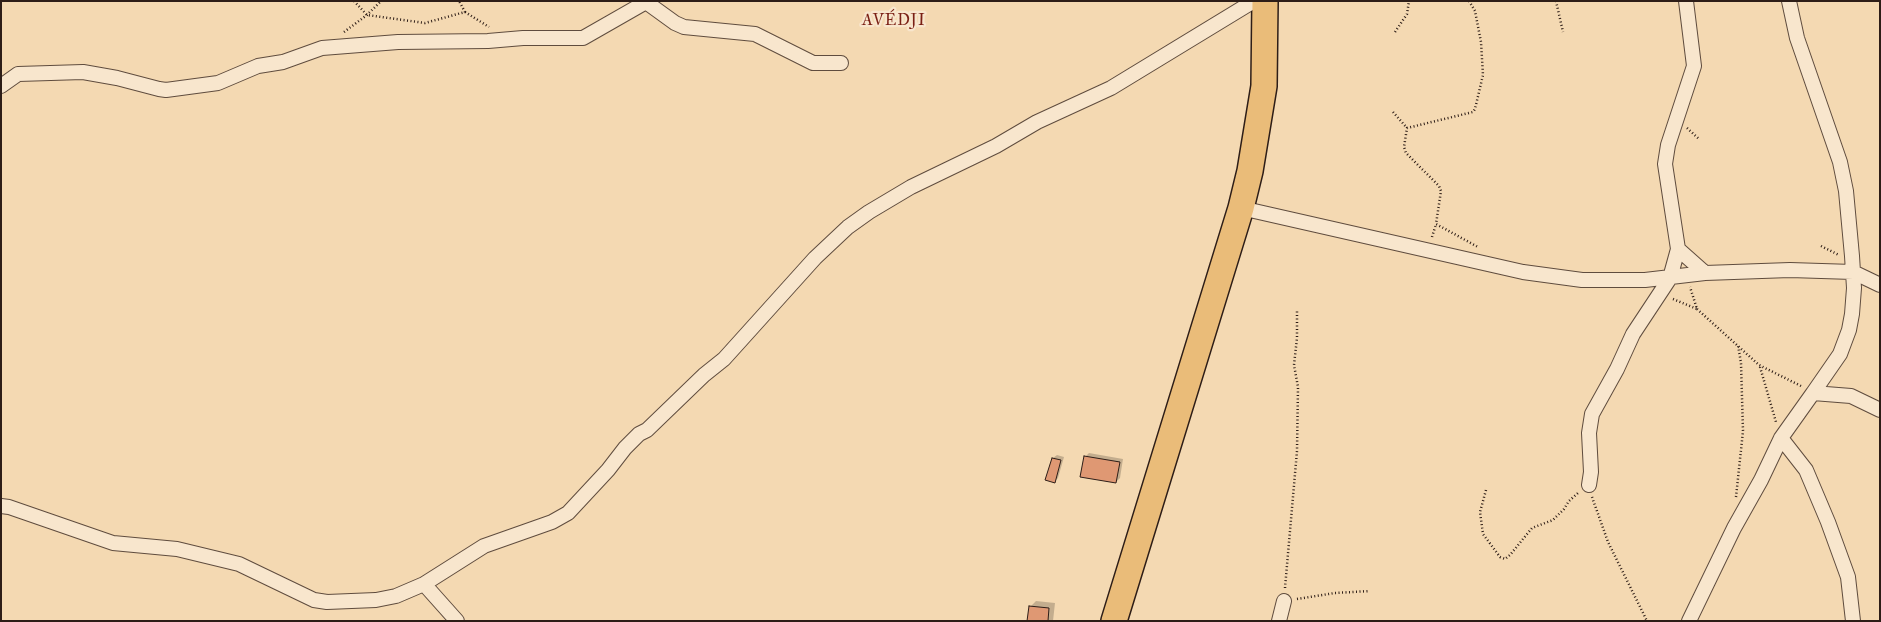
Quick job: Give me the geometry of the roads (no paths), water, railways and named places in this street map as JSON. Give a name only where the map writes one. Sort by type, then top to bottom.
[{"type":"highway","points":[[1114,621],[1241,208],[1250,171],[1264,86],[1265,1]]},
{"type":"street","points":[[1,506],[9,506],[112,542],[177,549],[238,564],[321,602],[376,600],[396,596],[424,584],[484,546],[552,522],[568,513],[639,434],[650,427],[704,375],[724,359],[815,258],[848,227],[911,187],[996,146],[1037,122],[1111,88],[1254,1]]},
{"type":"street","points":[[1589,485],[1591,472],[1589,433],[1592,414],[1614,376],[1633,334],[1670,278],[1678,249],[1665,164],[1668,145],[1694,66],[1686,1]]},
{"type":"street","points":[[1689,621],[1734,528],[1761,480],[1781,438],[1840,354],[1849,330],[1852,314],[1853,272],[1846,191],[1840,162],[1797,38],[1789,1]]},
{"type":"street","points":[[1,86],[18,74],[83,72],[166,90],[218,83],[258,66],[284,62],[322,48],[398,42],[583,38],[646,2],[675,23],[684,27],[755,34],[813,63],[841,62]]},
{"type":"street","points":[[1241,208],[1542,276],[1602,281],[1670,278],[1705,273],[1790,270],[1853,272],[1880,285]]},
{"type":"street","points":[[1678,249],[1705,273]]},
{"type":"street","points":[[1814,393],[1851,396],[1880,410]]},
{"type":"street","points":[[1781,438],[1806,470],[1828,522],[1848,577],[1853,621]]},
{"type":"street","points":[[424,584],[457,621]]},
{"type":"street","points":[[1279,621],[1284,601]]},
{"type":"district","name":"AVÉDJI","points":[[894,21]]}]
